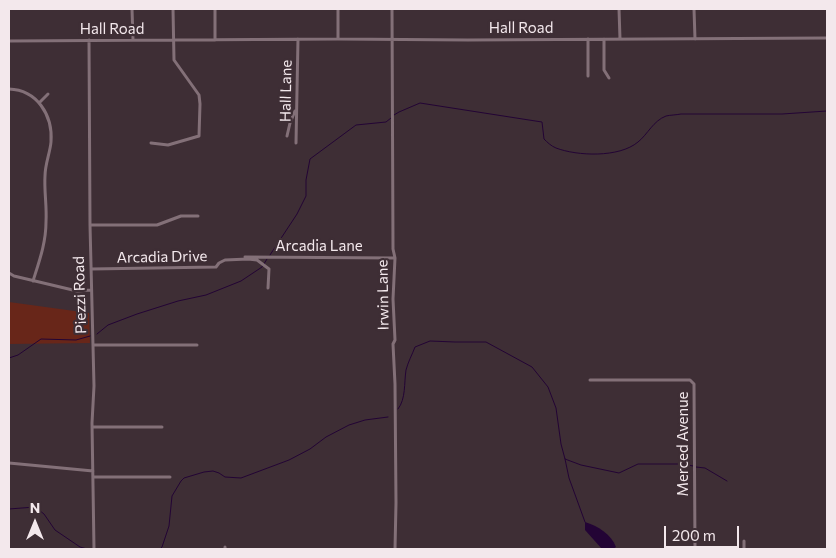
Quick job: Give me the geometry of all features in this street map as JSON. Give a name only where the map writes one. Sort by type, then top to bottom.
[{"type":"street","points":[[132,9],[133,40]]},
{"type":"street","points":[[151,143],[168,145],[199,136],[199,95],[174,60],[173,9]]},
{"type":"street","points":[[215,9],[215,40]]},
{"type":"street","points":[[338,9],[338,39]]},
{"type":"street","name":"Irwin Lane","points":[[392,9],[394,258],[392,299],[395,340],[393,344],[395,384],[395,549]]},
{"type":"street","points":[[619,9],[620,39]]},
{"type":"street","points":[[694,9],[695,39]]},
{"type":"street","name":"Hall Road","points":[[9,41],[827,38]]},
{"type":"street","name":"Hall Lane","points":[[296,143],[298,39]]},
{"type":"street","points":[[588,39],[588,76]]},
{"type":"street","points":[[604,39],[604,70],[609,78]]},
{"type":"street","name":"Piezzi Road","points":[[89,40],[90,225],[94,386],[92,427],[94,549]]},
{"type":"street","points":[[9,89],[15,89],[28,94],[39,103],[47,114],[51,130],[51,143],[44,186],[45,238],[42,255],[33,281]]},
{"type":"street","points":[[39,103],[48,94]]},
{"type":"street","points":[[287,136],[290,123],[297,108]]},
{"type":"street","points":[[90,225],[157,226],[181,216],[198,216]]},
{"type":"street","name":"Arcadia Lane","points":[[244,257],[394,258]]},
{"type":"street","name":"Arcadia Drive","points":[[91,269],[216,267],[219,262],[228,260],[257,260],[269,269],[268,288]]},
{"type":"street","points":[[9,273],[14,276],[76,291],[92,290]]},
{"type":"street","points":[[93,345],[196,345]]},
{"type":"street","name":"Merced Avenue","points":[[590,380],[690,380],[694,384],[695,549]]},
{"type":"street","points":[[92,427],[162,427]]},
{"type":"street","points":[[9,463],[93,471]]},
{"type":"street","points":[[93,477],[170,477]]},
{"type":"street","points":[[744,541],[744,549]]},
{"type":"shaded area","points":[[9,302],[89,313],[90,343],[9,344]]},
{"type":"shaded area","points":[[585,522],[604,531],[616,547],[613,549],[602,549],[585,530]]},
{"type":"waterway","points":[[394,115],[420,103],[542,122],[544,139],[552,146],[575,153],[598,154],[620,151],[630,147],[642,139],[661,118],[668,116],[681,114],[782,114],[827,111]]},
{"type":"waterway","points":[[270,255],[297,214],[306,196],[306,180],[310,159],[356,125],[386,122],[391,118]]},
{"type":"waterway","points":[[97,334],[108,325],[137,314],[178,301],[206,295],[241,281],[262,267],[267,259]]},
{"type":"waterway","points":[[9,358],[18,355],[41,339],[76,340],[90,336]]},
{"type":"waterway","points":[[398,409],[404,396],[406,370],[415,347],[430,341],[486,342],[532,367],[548,387],[556,408],[565,459],[581,465],[619,473],[638,464],[684,464],[693,466]]},
{"type":"waterway","points":[[160,549],[169,526],[172,496],[184,478],[213,471],[225,477],[241,478],[289,460],[349,425],[365,420],[388,417]]},
{"type":"waterway","points":[[565,459],[569,478],[585,522]]},
{"type":"waterway","points":[[696,467],[705,468],[727,481]]},
{"type":"waterway","points":[[9,509],[35,507],[44,514],[55,530],[80,547],[87,549]]}]
